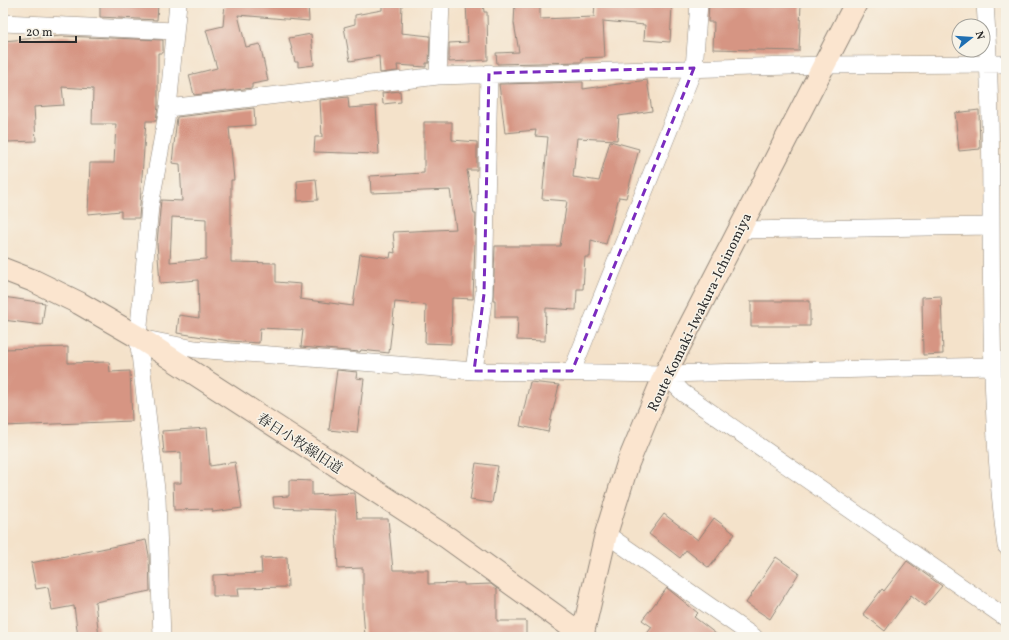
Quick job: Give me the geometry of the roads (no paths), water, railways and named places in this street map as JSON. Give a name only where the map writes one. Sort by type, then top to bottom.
[{"type":"main road","name":"Route Komaki-Iwakura-Ichinomiya","points":[[583,636],[606,534],[628,463],[665,374],[856,3]]},
{"type":"main road","name":"春日小牧線旧道","points":[[3,269],[34,281],[79,303],[138,337],[448,538],[583,636]]},
{"type":"street","points":[[162,637],[157,498],[138,337],[150,206],[168,108],[174,31],[178,3]]},
{"type":"street","points":[[438,76],[441,3]]},
{"type":"street","points":[[572,371],[694,68],[699,3]]},
{"type":"street","points":[[985,3],[998,64],[991,226],[993,366],[999,497],[1006,546]]},
{"type":"street","points":[[3,24],[174,31]]},
{"type":"street","points":[[168,108],[438,76],[489,73],[823,65],[998,64]]},
{"type":"street","points":[[474,372],[484,294],[489,73]]},
{"type":"street","points":[[738,230],[991,226]]},
{"type":"street","points":[[138,337],[196,349],[474,372],[572,371],[665,374],[993,366]]},
{"type":"street","points":[[665,374],[683,393],[1006,618]]},
{"type":"street","points":[[606,534],[754,637]]}]
